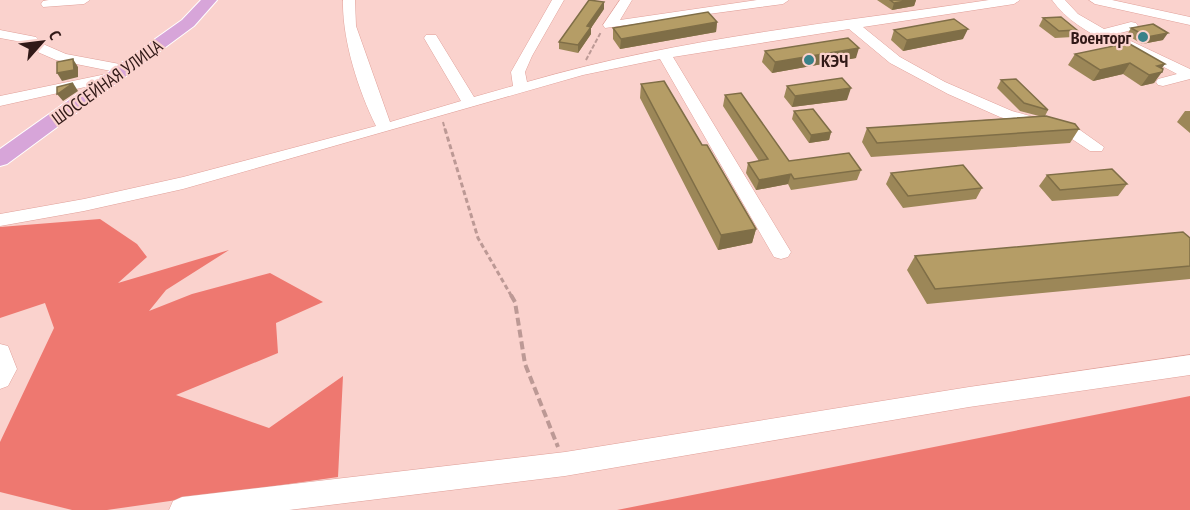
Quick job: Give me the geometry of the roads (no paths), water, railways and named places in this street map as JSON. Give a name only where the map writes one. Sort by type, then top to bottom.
[{"type":"main road","name":"ШОССЕЙНАЯ УЛИЦА","points":[[0,159],[188,23],[209,0]]},
{"type":"street","points":[[47,4],[84,0]]},
{"type":"street","points":[[349,0],[349,26],[376,112],[385,128]]},
{"type":"street","points":[[521,88],[518,72],[558,0]]},
{"type":"street","points":[[626,0],[610,25],[783,0]]},
{"type":"street","points":[[920,0],[935,11]]},
{"type":"street","points":[[0,220],[84,205],[183,183],[385,128],[580,71],[663,54],[935,11],[983,1],[1014,0]]},
{"type":"street","points":[[1058,0],[1077,21],[1101,34],[1162,59],[1190,75]]},
{"type":"street","points":[[1095,0],[1190,21]]},
{"type":"street","points":[[852,24],[903,64],[943,85],[1009,115],[1066,128],[1084,137],[1096,147]]},
{"type":"street","points":[[1101,34],[1131,26]]},
{"type":"street","points":[[0,34],[31,40],[36,47],[65,58],[121,72]]},
{"type":"street","points":[[431,38],[470,103]]},
{"type":"street","points":[[663,54],[781,252]]},
{"type":"street","points":[[0,100],[121,72]]},
{"type":"street","points":[[1163,82],[1190,75]]},
{"type":"street","points":[[0,353],[6,369],[0,379]]},
{"type":"street","points":[[182,510],[565,464],[969,397],[1190,365]]},
{"type":"place","name":"Военторг","points":[[1143,37]]},
{"type":"place","name":"КЭЧ","points":[[809,60]]}]
